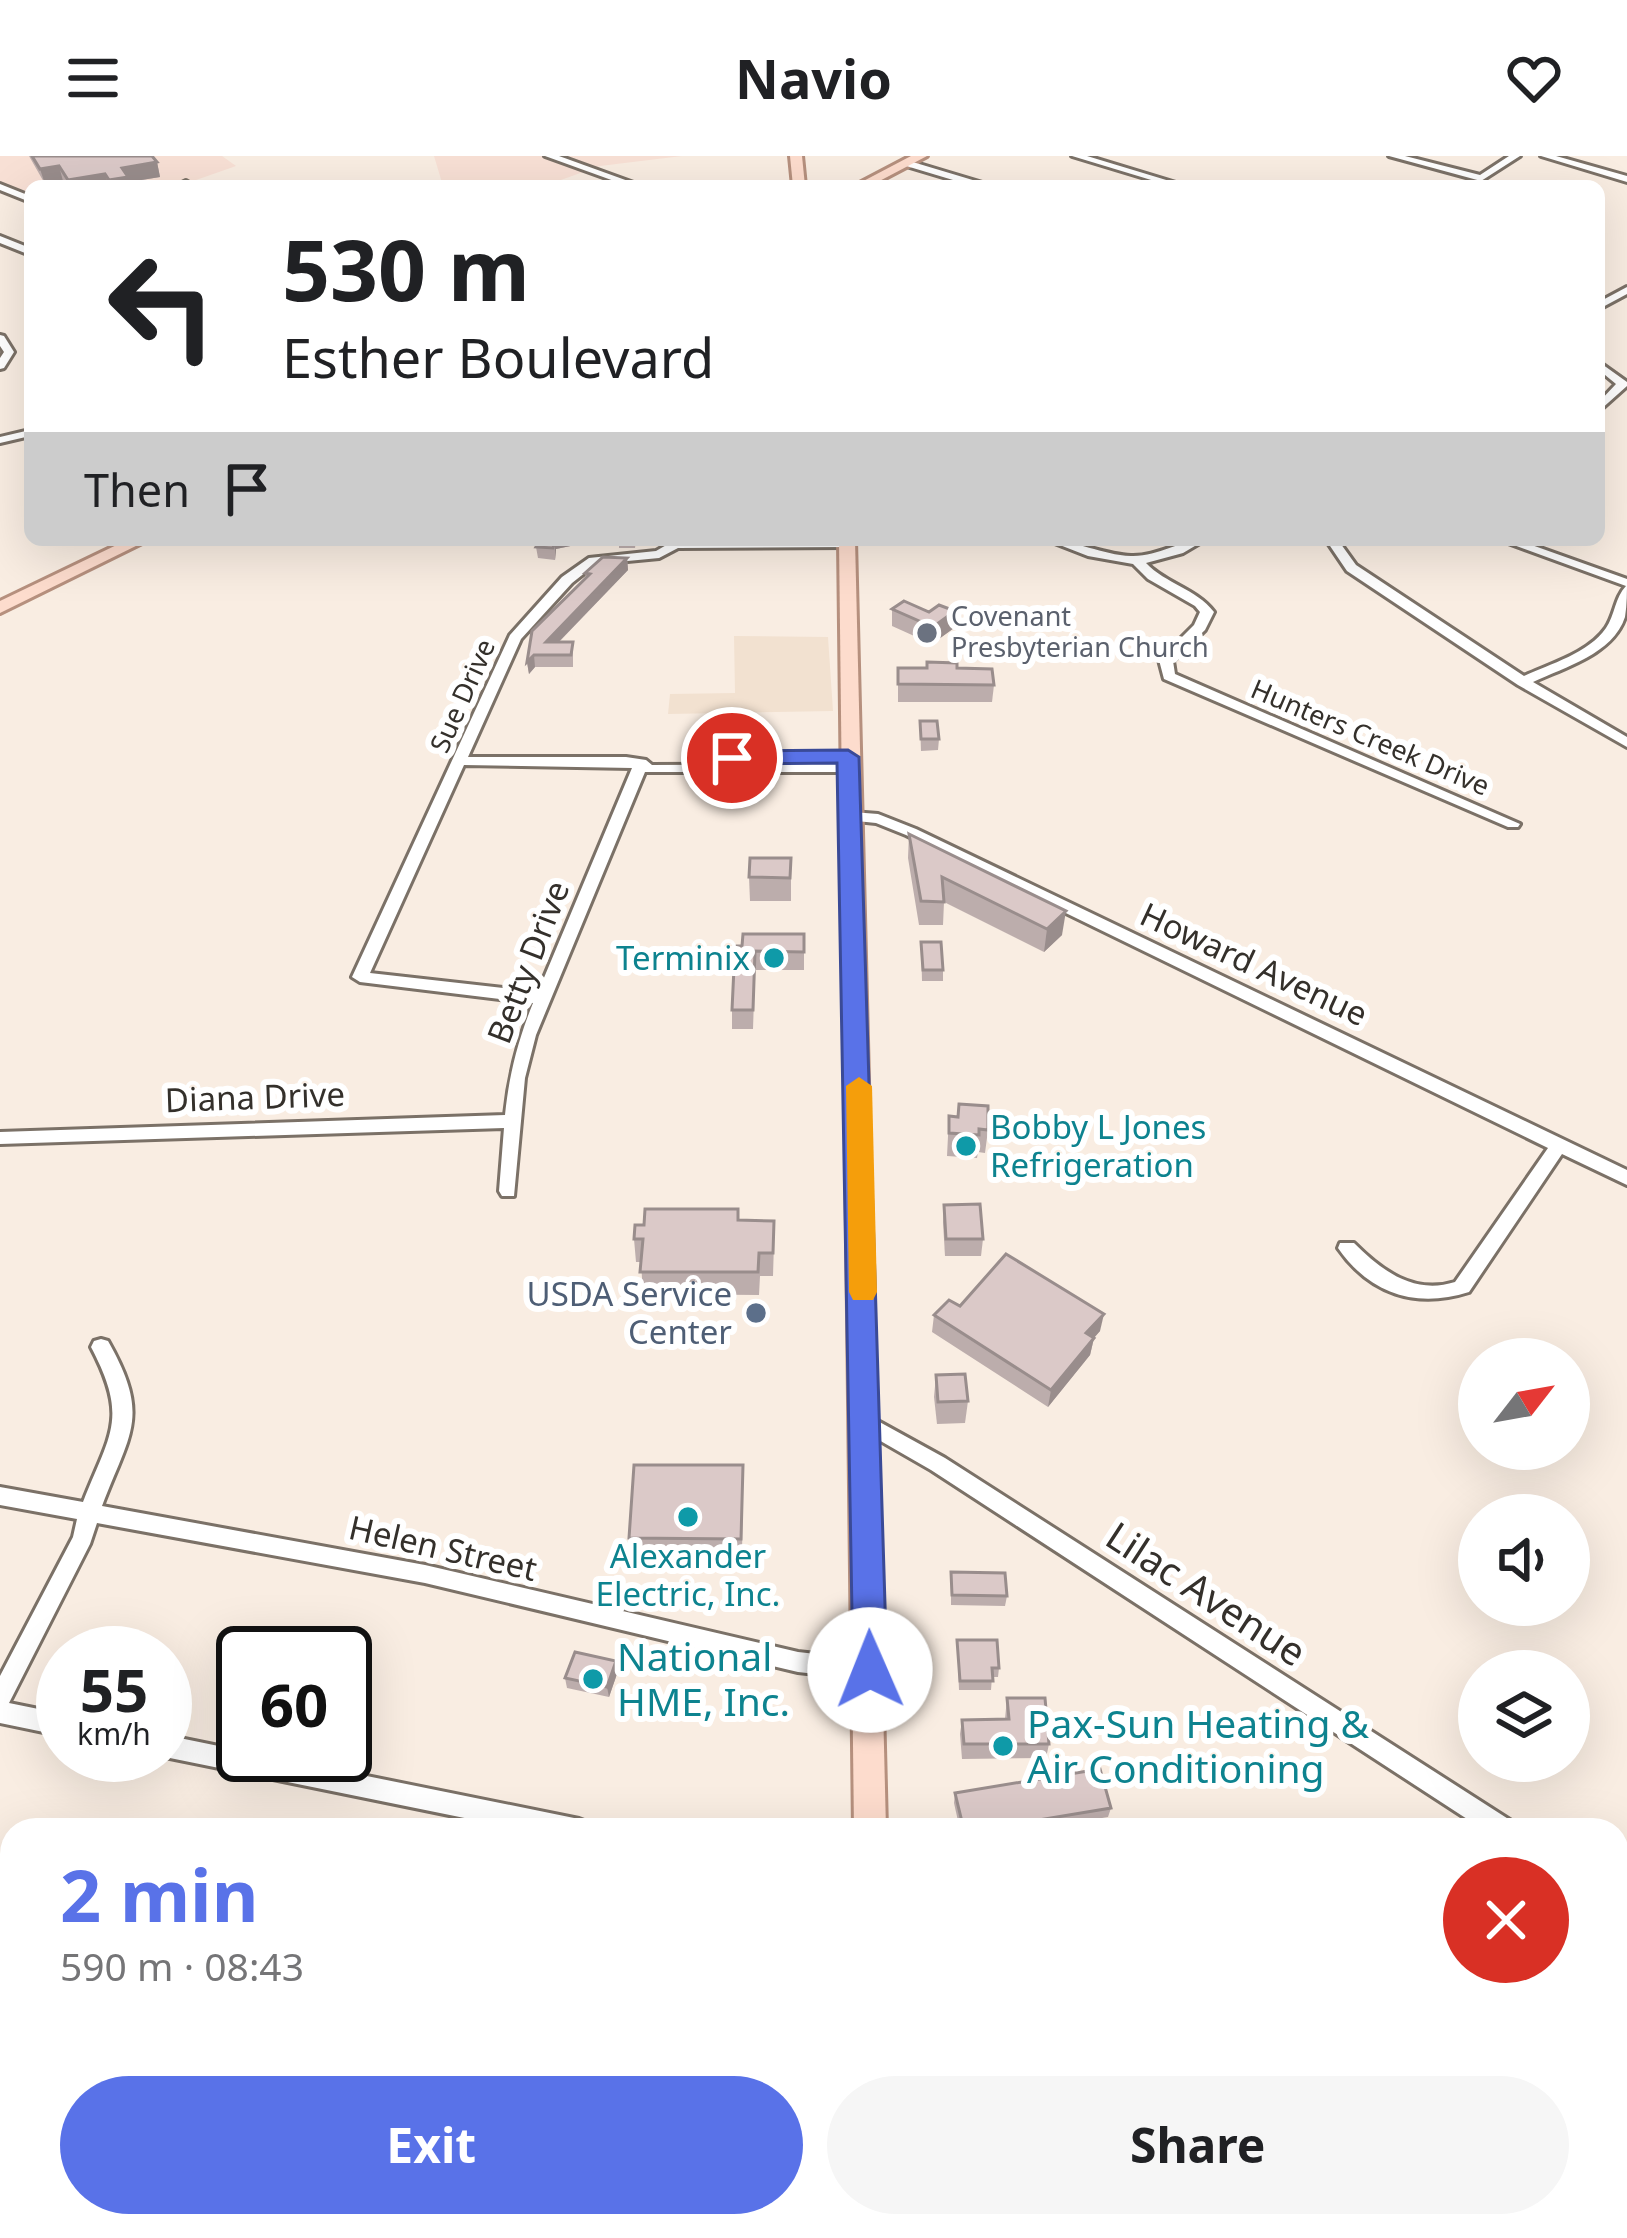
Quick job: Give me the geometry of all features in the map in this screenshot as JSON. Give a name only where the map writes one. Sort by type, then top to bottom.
[{"type":"main road","points":[[872,180],[921,156]]},
{"type":"main road","points":[[0,608],[128,546]]},
{"type":"main road","points":[[847,546],[870,1818]]},
{"type":"street","points":[[550,156],[620,180]]},
{"type":"street","points":[[1077,156],[1162,180]]},
{"type":"street","points":[[1394,156],[1481,178],[1512,158]]},
{"type":"street","points":[[1494,156],[1512,158]]},
{"type":"street","points":[[1546,156],[1627,179]]},
{"type":"street","points":[[907,163],[963,180]]},
{"type":"street","points":[[1147,180],[1152,177]]},
{"type":"street","points":[[0,338],[9,352],[0,366]]},
{"type":"street","points":[[1605,370],[1622,384],[1605,402]]},
{"type":"street","name":"Sue Drive","points":[[541,998],[360,977],[515,638],[567,580],[593,561],[659,554],[672,546]]},
{"type":"street","points":[[1075,546],[1114,560],[1138,561],[1188,546]]},
{"type":"street","points":[[1336,546],[1351,568],[1523,682],[1627,743]]},
{"type":"street","points":[[1522,546],[1627,586],[1617,622],[1601,644],[1523,682]]},
{"type":"street","name":"Hunters Creek Drive","points":[[1138,561],[1144,572],[1195,596],[1207,611],[1207,619],[1166,660],[1169,676],[1513,824]]},
{"type":"street","points":[[461,761],[641,763],[650,769],[849,762]]},
{"type":"street","name":"Betty Drive","points":[[508,1191],[517,1078],[541,998],[641,763]]},
{"type":"street","name":"Howard Avenue","points":[[852,817],[892,823],[1627,1178]]},
{"type":"street","name":"Diana Drive","points":[[0,1138],[513,1121]]},
{"type":"street","points":[[1347,1247],[1366,1268],[1408,1291],[1430,1296],[1462,1287],[1558,1147]]},
{"type":"street","points":[[0,1699],[83,1538],[87,1514],[125,1420],[125,1390],[101,1347]]},
{"type":"street","name":"Lilac Avenue","points":[[865,1422],[938,1464],[1485,1818]]},
{"type":"street","name":"Helen Street","points":[[0,1496],[425,1574],[798,1661],[870,1670]]},
{"type":"street","points":[[0,1712],[36,1719]]},
{"type":"street","points":[[192,1751],[521,1818]]},
{"type":"shaded area","points":[[0,156],[222,156],[236,166],[196,180],[24,180],[24,192],[0,182]]},
{"type":"shaded area","points":[[434,156],[682,156],[600,166],[561,180],[441,180]]},
{"type":"shaded area","points":[[734,636],[828,637],[833,711],[668,714],[670,694],[735,693]]},
{"type":"building","points":[[32,156],[152,156],[157,162],[122,168],[128,177],[109,180],[105,174],[68,180],[59,166],[40,169]]},
{"type":"building","points":[[603,557],[627,558],[546,642],[573,642],[571,655],[534,655],[527,662],[532,631]]},
{"type":"building","points":[[904,601],[929,612],[939,605],[955,611],[933,627],[892,609]]},
{"type":"building","points":[[927,662],[992,669],[994,685],[898,684],[898,668],[927,668]]},
{"type":"building","points":[[920,721],[937,721],[939,739],[921,739]]},
{"type":"building","points":[[909,834],[1066,911],[1047,929],[942,877],[944,902],[921,901]]},
{"type":"building","points":[[750,858],[791,858],[790,878],[749,877]]},
{"type":"building","points":[[743,934],[804,934],[804,952],[755,951],[753,1010],[732,1010],[735,946],[742,946]]},
{"type":"building","points":[[921,942],[941,942],[943,970],[923,970]]},
{"type":"building","points":[[959,1104],[988,1106],[988,1130],[979,1129],[979,1135],[949,1133],[949,1116],[958,1117]]},
{"type":"building","points":[[980,1204],[983,1239],[946,1239],[944,1205]]},
{"type":"building","points":[[645,1209],[738,1209],[738,1220],[774,1221],[773,1253],[759,1253],[758,1272],[640,1272],[643,1239],[634,1239],[635,1225],[644,1225]]},
{"type":"building","points":[[1006,1254],[1104,1314],[1086,1333],[1094,1338],[1051,1390],[934,1315],[949,1300],[960,1306]]},
{"type":"building","points":[[965,1374],[968,1401],[938,1402],[936,1375]]},
{"type":"building","name":"Alexander Electric, Inc.","points":[[634,1465],[743,1465],[741,1539],[629,1538]]},
{"type":"building","points":[[951,1572],[1005,1573],[1007,1596],[952,1595]]},
{"type":"building","points":[[957,1640],[997,1640],[999,1668],[992,1668],[993,1681],[960,1681]]},
{"type":"building","points":[[575,1652],[616,1661],[607,1687],[565,1678]]},
{"type":"building","points":[[1007,1698],[1045,1698],[1049,1744],[964,1744],[962,1720],[1009,1719]]},
{"type":"building","points":[[1100,1769],[1111,1808],[1051,1818],[961,1818],[955,1793]]},
{"type":"slow traffic","points":[[859,1086],[863,1292]]},
{"type":"place","name":"Covenant Presbyterian Church","points":[[927,633]]},
{"type":"place","name":"Terminix","points":[[774,958]]},
{"type":"place","name":"Bobby L Jones Refrigeration","points":[[966,1146]]},
{"type":"place","name":"USDA Service Center","points":[[756,1313]]},
{"type":"place","name":"Alexander Electric, Inc.","points":[[688,1517]]},
{"type":"place","name":"National HME, Inc.","points":[[593,1679]]},
{"type":"place","name":"Pax-Sun Heating & Air Conditioning","points":[[1003,1746]]},
{"type":"route","points":[[732,758],[848,757],[870,1670]]}]
